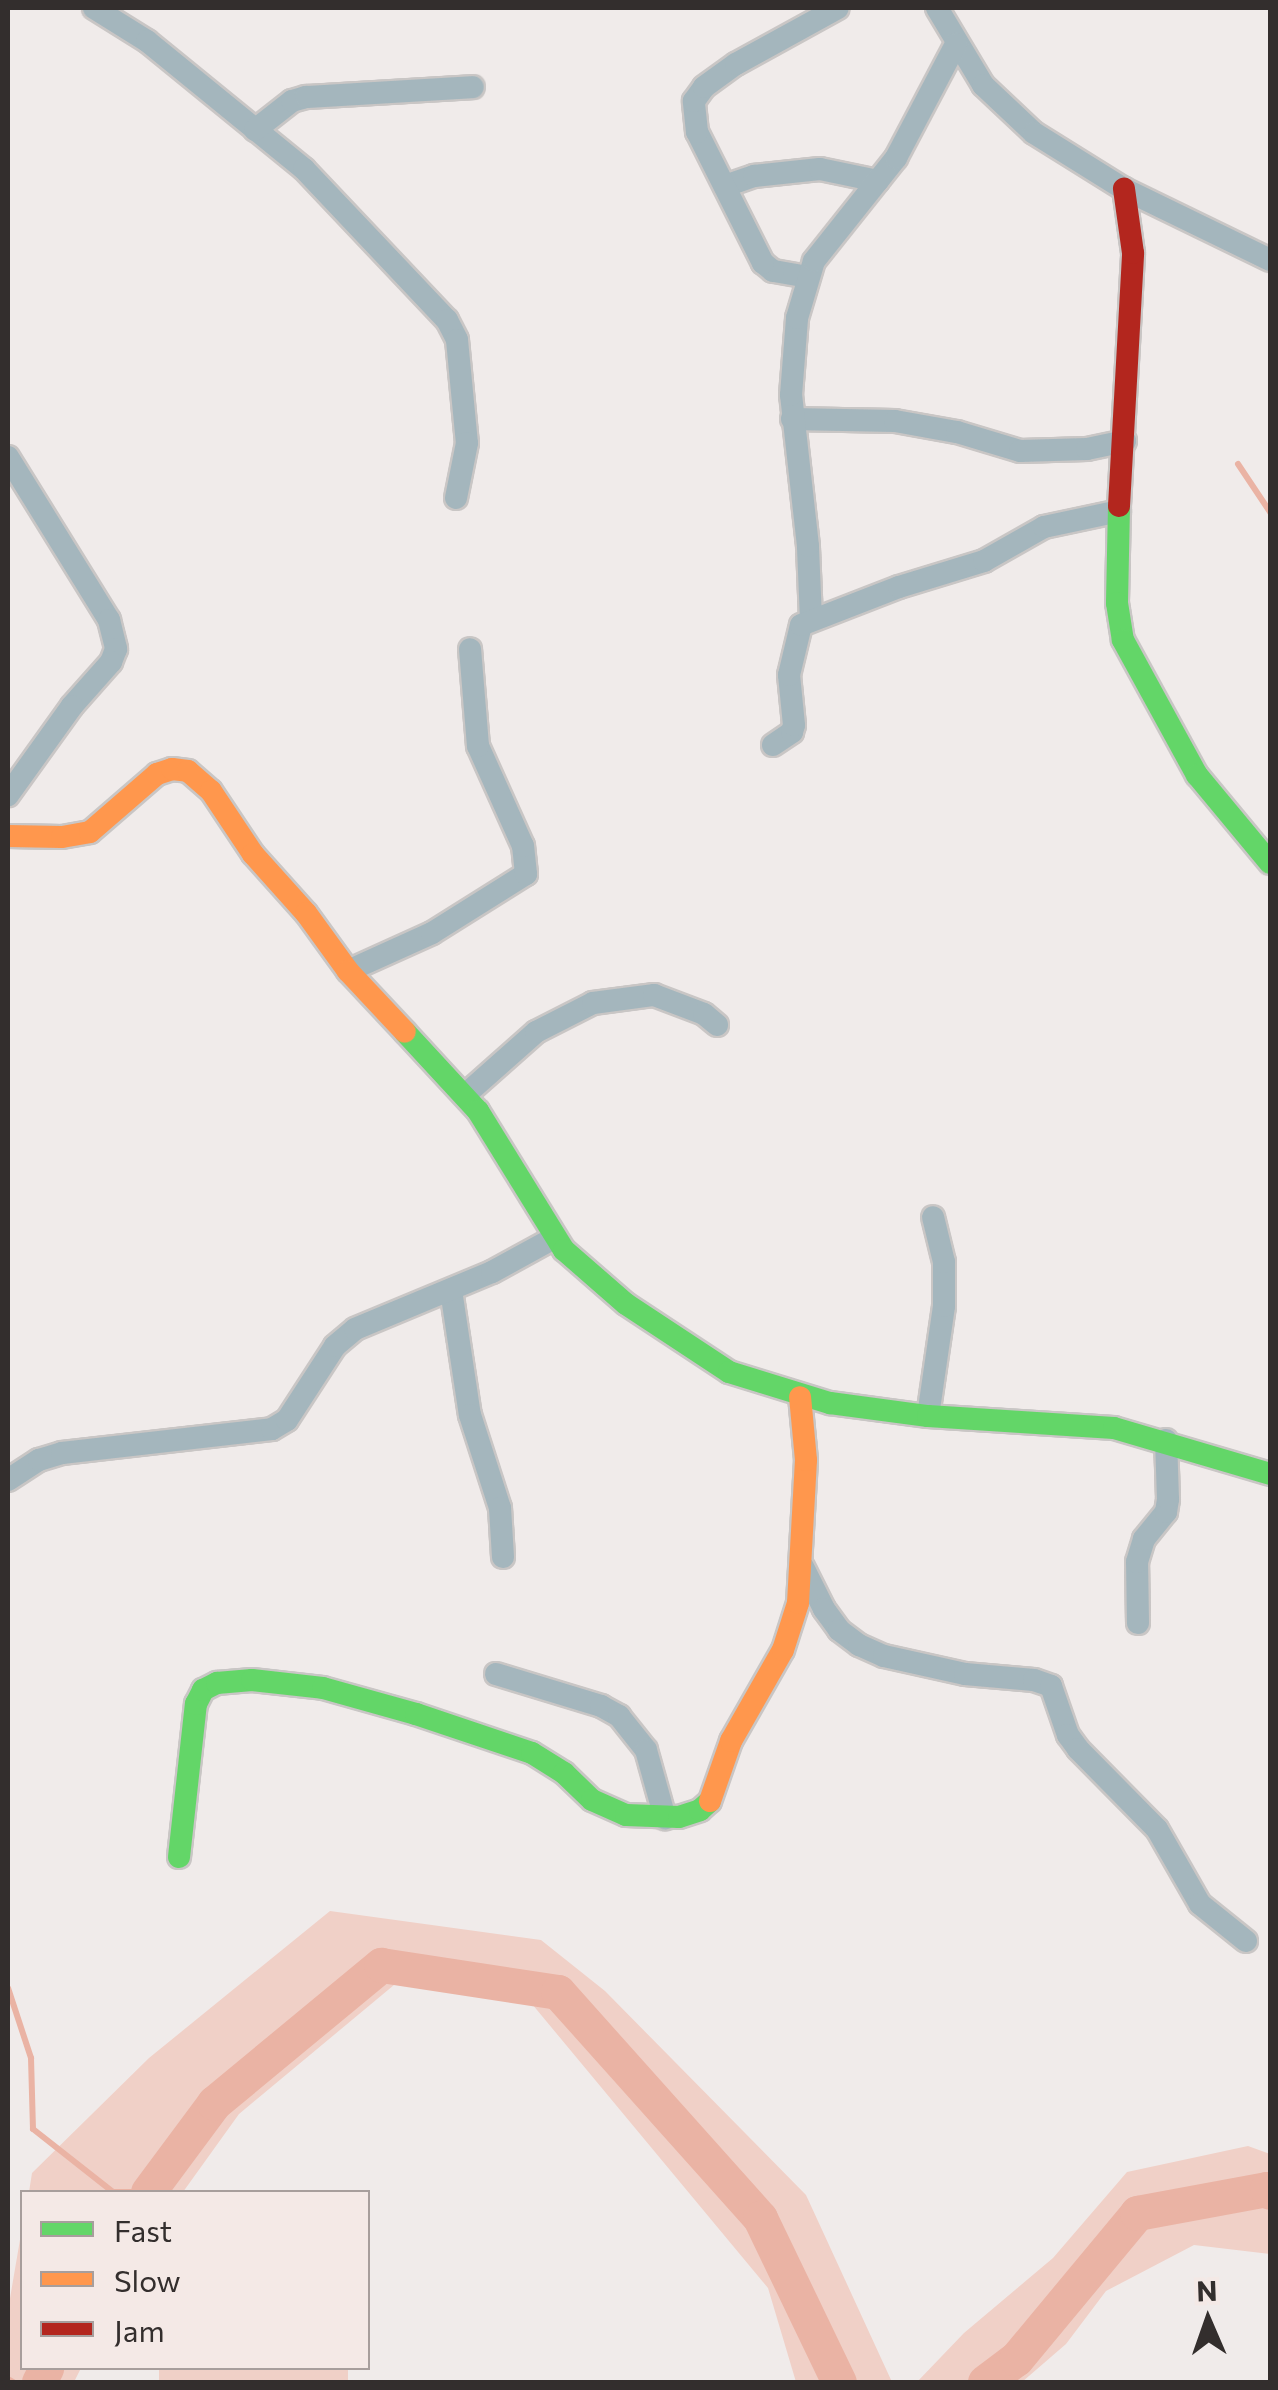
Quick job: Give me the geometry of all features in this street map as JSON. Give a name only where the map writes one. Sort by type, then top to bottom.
[{"type":"street","points":[[94,8],[147,41],[304,170],[453,329],[464,384],[467,443],[456,498]]},
{"type":"street","points":[[808,277],[772,271],[763,263],[696,132],[694,101],[726,70],[838,8]]},
{"type":"street","points":[[938,8],[984,86],[1034,133],[1124,189],[1270,260]]},
{"type":"street","points":[[811,619],[808,546],[792,419],[791,366],[808,277],[824,246],[896,158],[956,44]]},
{"type":"street","points":[[255,130],[292,101],[306,97],[473,87]]},
{"type":"street","points":[[725,186],[754,176],[820,169],[878,180]]},
{"type":"street","points":[[1124,189],[1133,254],[1119,511],[1117,603],[1123,640],[1197,775],[1270,863]]},
{"type":"street","points":[[792,419],[895,422],[957,432],[1020,451],[1086,449],[1124,441]]},
{"type":"street","points":[[8,457],[109,620],[116,649],[112,662],[72,706],[8,795]]},
{"type":"street","points":[[773,744],[792,732],[792,651],[801,624],[984,561],[1044,527],[1119,511]]},
{"type":"street","points":[[348,971],[432,933],[526,874],[524,846],[478,746],[470,649]]},
{"type":"street","points":[[8,836],[62,837],[90,832],[156,774],[172,769],[188,771],[211,791],[253,854],[306,913],[348,971],[465,1095],[554,1238],[588,1274],[692,1349],[760,1385],[800,1397],[928,1416],[1084,1424],[1166,1440],[1270,1474]]},
{"type":"street","points":[[465,1095],[536,1032],[593,1002],[654,995],[704,1014],[717,1025]]},
{"type":"street","points":[[928,1416],[944,1306],[944,1262],[932,1216]]},
{"type":"street","points":[[8,1480],[39,1460],[62,1454],[272,1430],[288,1420],[335,1346],[356,1329],[452,1290],[554,1238]]},
{"type":"street","points":[[452,1290],[470,1415],[500,1508],[503,1558]]},
{"type":"street","points":[[179,1857],[196,1704],[203,1690],[217,1683],[252,1680],[344,1692],[506,1744],[549,1762],[606,1809],[626,1816],[688,1816],[713,1798],[731,1741],[790,1635],[802,1567],[806,1460],[800,1397]]},
{"type":"street","points":[[1138,1623],[1137,1562],[1144,1539],[1166,1512],[1168,1499],[1166,1440]]},
{"type":"street","points":[[802,1567],[838,1630],[860,1645],[884,1656],[966,1674],[1034,1680],[1051,1686],[1068,1735],[1078,1749],[1157,1829],[1200,1904],[1246,1941]]},
{"type":"street","points":[[496,1674],[601,1706],[619,1716],[646,1750],[665,1818]]},
{"type":"shaded area","points":[[330,1911],[541,1940],[605,1991],[806,2195],[892,2382],[796,2382],[768,2288],[532,2004],[400,1980],[239,2114],[184,2190],[29,2190],[32,2173],[149,2058]]},
{"type":"shaded area","points":[[1248,2146],[1270,2154],[1270,2254],[1194,2245],[1106,2291],[1066,2344],[1022,2382],[917,2382],[964,2333],[1053,2258],[1127,2172]]},
{"type":"shaded area","points":[[20,2240],[20,2370],[80,2370],[74,2382],[8,2382],[8,2310]]},
{"type":"shaded area","points":[[159,2370],[348,2370],[348,2382],[159,2382]]},
{"type":"waterway","points":[[1238,464],[1270,512]]},
{"type":"waterway","points":[[149,2190],[214,2103],[381,1965],[558,1992],[760,2218],[839,2382]]},
{"type":"waterway","points":[[8,1988],[31,2058],[33,2129],[110,2190]]},
{"type":"waterway","points":[[985,2382],[1016,2359],[1137,2213],[1267,2189],[1270,2192]]},
{"type":"waterway","points":[[39,2382],[45,2370]]},
{"type":"waterway","points":[[8,2379],[13,2382]]},
{"type":"traffic: fast","points":[[1119,506],[1117,603],[1123,640],[1197,775],[1270,863]]},
{"type":"traffic: fast","points":[[405,1032],[478,1111],[564,1250],[626,1304],[729,1372],[830,1403],[928,1416],[1114,1428],[1270,1474]]},
{"type":"traffic: fast","points":[[179,1857],[196,1704],[203,1690],[217,1683],[252,1680],[323,1688],[416,1714],[532,1753],[564,1773],[592,1800],[626,1815],[679,1817],[700,1810],[710,1801]]},
{"type":"traffic: slow","points":[[8,836],[62,837],[90,832],[157,774],[172,769],[188,771],[211,791],[253,854],[306,913],[348,971],[405,1032]]},
{"type":"traffic: slow","points":[[710,1801],[731,1741],[783,1650],[798,1603],[806,1460],[800,1397]]},
{"type":"traffic: jam","points":[[1119,506],[1133,253],[1124,189]]}]
